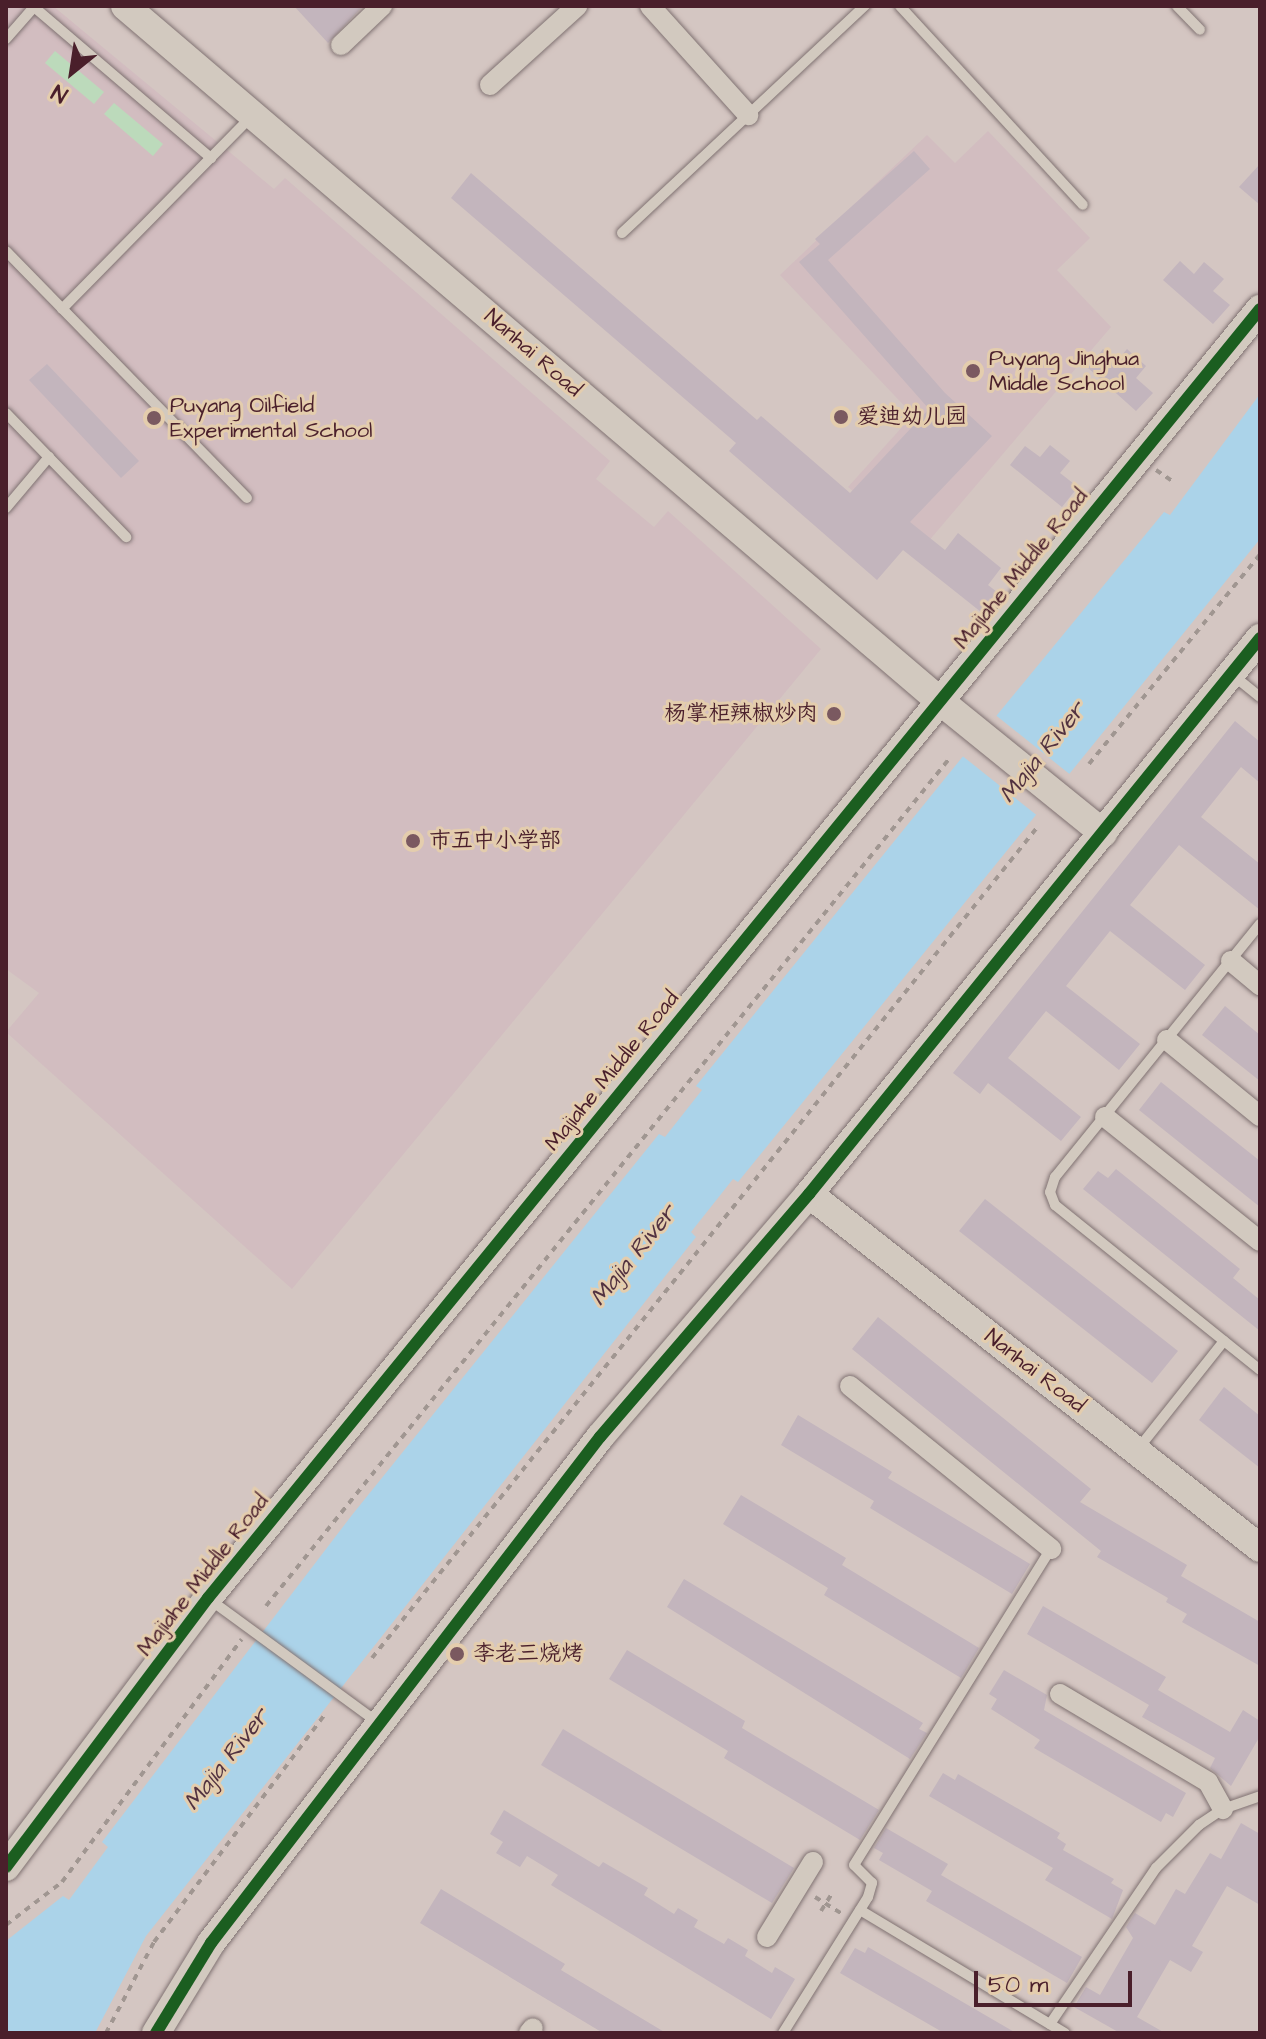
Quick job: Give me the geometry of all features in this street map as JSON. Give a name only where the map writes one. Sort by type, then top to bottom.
[{"type":"street","name":"Nanhai Road","points":[[125,6],[940,701],[1103,833]]},
{"type":"street","points":[[341,45],[382,6]]},
{"type":"street","points":[[490,85],[577,6]]},
{"type":"street","points":[[650,6],[748,115]]},
{"type":"street","name":"Majiahe Middle Road","points":[[6,1867],[208,1598],[1260,309]]},
{"type":"street","points":[[156,2033],[211,1943],[377,1722],[600,1437],[809,1194],[1260,638]]},
{"type":"street","points":[[1231,961],[1260,985]]},
{"type":"street","points":[[1167,1040],[1260,1116]]},
{"type":"street","points":[[1105,1117],[1260,1241]]},
{"type":"street","name":"Nanhai Road","points":[[809,1194],[1260,1548]]},
{"type":"street","points":[[850,1386],[1051,1549]]},
{"type":"street","points":[[1060,1694],[1208,1782],[1223,1809]]},
{"type":"street","points":[[767,1937],[813,1862]]},
{"type":"lane","points":[[622,233],[865,6]]},
{"type":"lane","points":[[900,6],[1083,205]]},
{"type":"lane","points":[[1177,6],[1200,30]]},
{"type":"lane","points":[[6,39],[34,7],[211,158]]},
{"type":"lane","points":[[62,309],[254,114]]},
{"type":"lane","points":[[6,251],[247,498]]},
{"type":"lane","points":[[6,413],[126,537]]},
{"type":"lane","points":[[6,508],[49,457]]},
{"type":"lane","points":[[1231,674],[1260,697]]},
{"type":"lane","points":[[1260,924],[1055,1177],[1050,1192],[1055,1205],[1260,1370]]},
{"type":"lane","points":[[1136,1451],[1224,1341]]},
{"type":"lane","points":[[783,2033],[854,1921],[872,1883],[854,1865],[1051,1549]]},
{"type":"lane","points":[[208,1598],[377,1722]]},
{"type":"lane","points":[[1050,2024],[1156,1868],[1183,1839],[1223,1809],[1260,1796]]},
{"type":"lane","points":[[860,1910],[1065,2033]]},
{"type":"path","points":[[1089,764],[1260,554]]},
{"type":"path","points":[[266,1606],[949,759]]},
{"type":"path","points":[[372,1658],[1036,829]]},
{"type":"path","points":[[6,1925],[62,1882],[244,1636]]},
{"type":"path","points":[[106,2033],[154,1942],[325,1714]]},
{"type":"path","points":[[797,1887],[854,1921]]},
{"type":"path","points":[[821,1911],[831,1895]]},
{"type":"shaded area","name":"市五中小学部","points":[[6,6],[53,6],[274,189],[285,178],[610,461],[596,479],[654,527],[668,511],[821,649],[292,1289],[6,1032],[39,993],[6,969]]},
{"type":"shaded area","name":"Puyang Jinghua Middle School","points":[[988,131],[1090,238],[1057,270],[1111,327],[921,550],[848,487],[913,415],[780,275],[927,135],[955,163]]},
{"type":"green space","points":[[55,51],[104,92],[94,104],[45,63]]},
{"type":"green space","points":[[114,103],[163,144],[153,156],[104,114]]},
{"type":"water","name":"Majia River","points":[[1260,394],[1260,539],[738,1182],[733,1179],[691,1232],[696,1237],[146,1936],[95,2033],[6,2033],[6,1941],[63,1896],[69,1900],[108,1847],[102,1842],[352,1515],[659,1134],[665,1137],[702,1090],[696,1086],[960,760],[1164,512],[1170,515]]},
{"type":"pier","points":[[993,713],[1072,776],[1039,817],[960,754]]},
{"type":"building","points":[[294,6],[363,6],[328,43]]},
{"type":"building","points":[[914,151],[930,169],[828,260],[945,393],[992,436],[910,522],[945,550],[958,533],[1001,568],[988,585],[997,592],[981,612],[903,550],[877,580],[729,451],[736,443],[451,198],[471,173],[757,420],[761,416],[850,493],[929,409],[799,262],[820,244],[815,239]]},
{"type":"building","points":[[1260,164],[1260,205],[1239,187]]},
{"type":"building","points":[[1180,261],[1194,274],[1204,262],[1224,279],[1213,291],[1230,305],[1213,324],[1163,280]]},
{"type":"building","points":[[1103,349],[1117,361],[1127,349],[1146,366],[1136,378],[1153,393],[1136,411],[1088,368]]},
{"type":"building","points":[[47,364],[139,461],[121,478],[29,380]]},
{"type":"building","points":[[1050,445],[1070,461],[1060,473],[1078,487],[1062,507],[1010,465],[1025,446],[1040,457]]},
{"type":"building","points":[[1235,721],[1260,742],[1260,783],[1241,767],[1201,817],[1260,864],[1260,910],[1179,845],[1130,905],[1205,965],[1185,990],[1110,931],[1066,986],[1140,1044],[1119,1070],[1046,1011],[1008,1058],[1081,1117],[1061,1141],[988,1083],[980,1094],[953,1073]]},
{"type":"building","points":[[1225,1006],[1260,1035],[1260,1081],[1202,1035]]},
{"type":"building","points":[[1161,1082],[1260,1161],[1260,1207],[1139,1110]]},
{"type":"building","points":[[1116,1169],[1240,1269],[1233,1278],[1260,1300],[1260,1331],[1083,1189],[1098,1171],[1108,1178]]},
{"type":"building","points":[[985,1199],[1178,1351],[1152,1383],[959,1231]]},
{"type":"building","points":[[878,1317],[1091,1489],[1080,1502],[1187,1565],[1181,1576],[1260,1622],[1260,1666],[1182,1622],[1187,1614],[1166,1602],[1168,1598],[1097,1557],[1101,1551],[852,1349]]},
{"type":"building","points":[[1224,1387],[1260,1416],[1260,1468],[1199,1420]]},
{"type":"building","points":[[798,1415],[892,1472],[888,1478],[1030,1564],[1012,1594],[870,1508],[874,1501],[781,1445]]},
{"type":"building","points":[[741,1495],[846,1558],[842,1565],[979,1648],[961,1678],[824,1595],[828,1588],[723,1524]]},
{"type":"building","points":[[684,1579],[923,1723],[919,1729],[927,1733],[910,1759],[667,1607]]},
{"type":"building","points":[[1043,1606],[1166,1677],[1158,1690],[1230,1732],[1243,1710],[1260,1721],[1260,1736],[1231,1786],[1210,1768],[1215,1758],[1142,1717],[1149,1705],[1027,1634]]},
{"type":"building","points":[[627,1650],[745,1721],[742,1728],[879,1810],[860,1840],[724,1758],[728,1751],[609,1679]]},
{"type":"building","points":[[1004,1670],[1047,1695],[1044,1710],[1186,1793],[1173,1817],[1166,1813],[1161,1822],[1034,1748],[1040,1740],[991,1709],[997,1699],[989,1694]]},
{"type":"building","points":[[563,1729],[794,1868],[772,1903],[541,1765]]},
{"type":"building","points":[[943,1773],[955,1780],[958,1774],[1060,1833],[1057,1838],[1066,1844],[1063,1850],[1114,1879],[1111,1883],[1123,1890],[1112,1919],[1045,1880],[1053,1868],[929,1796]]},
{"type":"building","points":[[504,1810],[599,1867],[603,1862],[648,1888],[644,1895],[674,1914],[678,1908],[698,1920],[694,1927],[724,1944],[728,1938],[748,1950],[745,1956],[772,1973],[775,1967],[795,1979],[771,2019],[551,1885],[558,1875],[527,1856],[520,1867],[496,1853],[503,1842],[490,1834]]},
{"type":"building","points":[[1241,1823],[1260,1834],[1260,1905],[1227,1886],[1192,1946],[1203,1952],[1191,1972],[1170,1960],[1137,2017],[1165,2033],[1120,2033],[1074,2007],[1086,1987],[1100,1995],[1133,1938],[1126,1927],[1135,1913],[1155,1925],[1176,1889],[1185,1894],[1210,1853],[1221,1859]]},
{"type":"building","points":[[886,1828],[948,1864],[941,1875],[1082,1957],[1067,1983],[926,1901],[932,1891],[879,1860],[883,1853],[874,1848]]},
{"type":"building","points":[[441,1889],[565,1964],[561,1970],[666,2033],[603,2033],[420,1923]]},
{"type":"building","points":[[868,1947],[1016,2033],[944,2033],[840,1973],[855,1948],[865,1953]]},
{"type":"cycle path","points":[[6,1867],[208,1598],[1260,309]]},
{"type":"cycle path","points":[[156,2033],[211,1943],[600,1437],[809,1194],[1260,638]]},
{"type":"place","name":"Puyang Jinghua Middle School","points":[[973,371]]},
{"type":"place","name":"爱迪幼儿园","points":[[841,417]]},
{"type":"place","name":"Puyang Oilfield Experimental School","points":[[154,418]]},
{"type":"place","name":"杨掌柜辣椒炒肉","points":[[834,714]]},
{"type":"place","name":"市五中小学部","points":[[413,841]]},
{"type":"place","name":"李老三烧烤","points":[[457,1654]]}]
